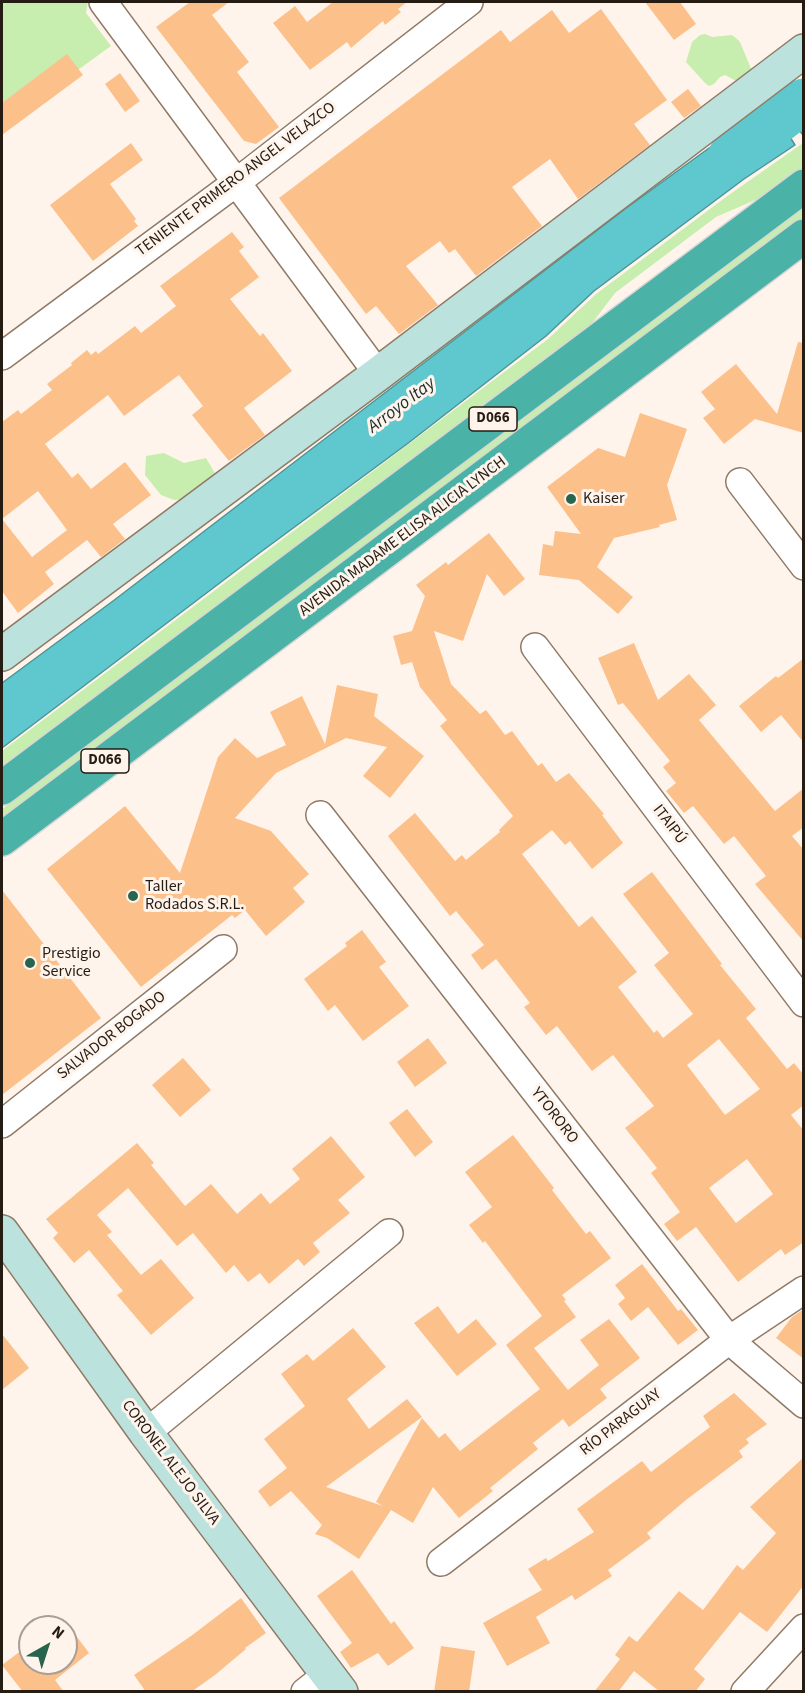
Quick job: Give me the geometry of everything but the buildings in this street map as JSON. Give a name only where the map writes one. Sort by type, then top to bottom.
[{"type":"highway","name":"D066","points":[[2,788],[804,186]]},
{"type":"highway","name":"AVENIDA MADAME ELISA ALICIA LYNCH","points":[[2,839],[804,236]]},
{"type":"main road","points":[[2,654],[378,374],[804,51]]},
{"type":"main road","name":"CORONEL ALEJO SILVA","points":[[2,1232],[325,1686]]},
{"type":"street","points":[[103,2],[378,374]]},
{"type":"street","name":"TENIENTE PRIMERO ANGEL VELAZCO","points":[[5,345],[237,182],[469,2]]},
{"type":"street","points":[[740,482],[804,566]]},
{"type":"street","name":"ITAIPÚ","points":[[535,647],[804,1003]]},
{"type":"street","name":"YTORORO","points":[[320,815],[729,1340],[804,1404]]},
{"type":"street","name":"SALVADOR BOGADO","points":[[2,1124],[223,949]]},
{"type":"street","points":[[146,1433],[388,1233]]},
{"type":"street","name":"RÍO PARAGUAY","points":[[441,1562],[729,1340],[804,1290]]},
{"type":"street","points":[[745,1692],[804,1628]]},
{"type":"green space","points":[[2,2],[88,2],[86,13],[111,46],[2,125]]},
{"type":"green space","points":[[705,34],[712,37],[732,35],[736,38],[740,42],[752,71],[738,82],[725,75],[709,86],[705,83],[686,62],[692,42]]},
{"type":"green space","points":[[803,143],[803,168],[769,194],[716,217],[615,293],[590,326],[2,772],[2,751],[548,339],[596,294]]},
{"type":"green space","points":[[803,204],[803,218],[2,822],[2,809]]},
{"type":"green space","points":[[164,453],[184,463],[206,458],[216,475],[190,499],[174,500],[161,495],[145,475],[146,456]]},
{"type":"water","points":[[803,79],[803,135],[775,99]]},
{"type":"water","points":[[767,106],[789,137],[799,130],[790,137],[795,145],[744,179],[594,291],[546,336],[407,444],[2,748],[2,683],[113,601],[625,209]]},
{"type":"waterway","name":"Arroyo Itay","points":[[730,157],[804,101]]},
{"type":"place","name":"Kaiser","points":[[571,499]]},
{"type":"place","name":"Taller Rodados S.R.L.","points":[[133,896]]},
{"type":"place","name":"Prestigio Service","points":[[30,963]]}]
